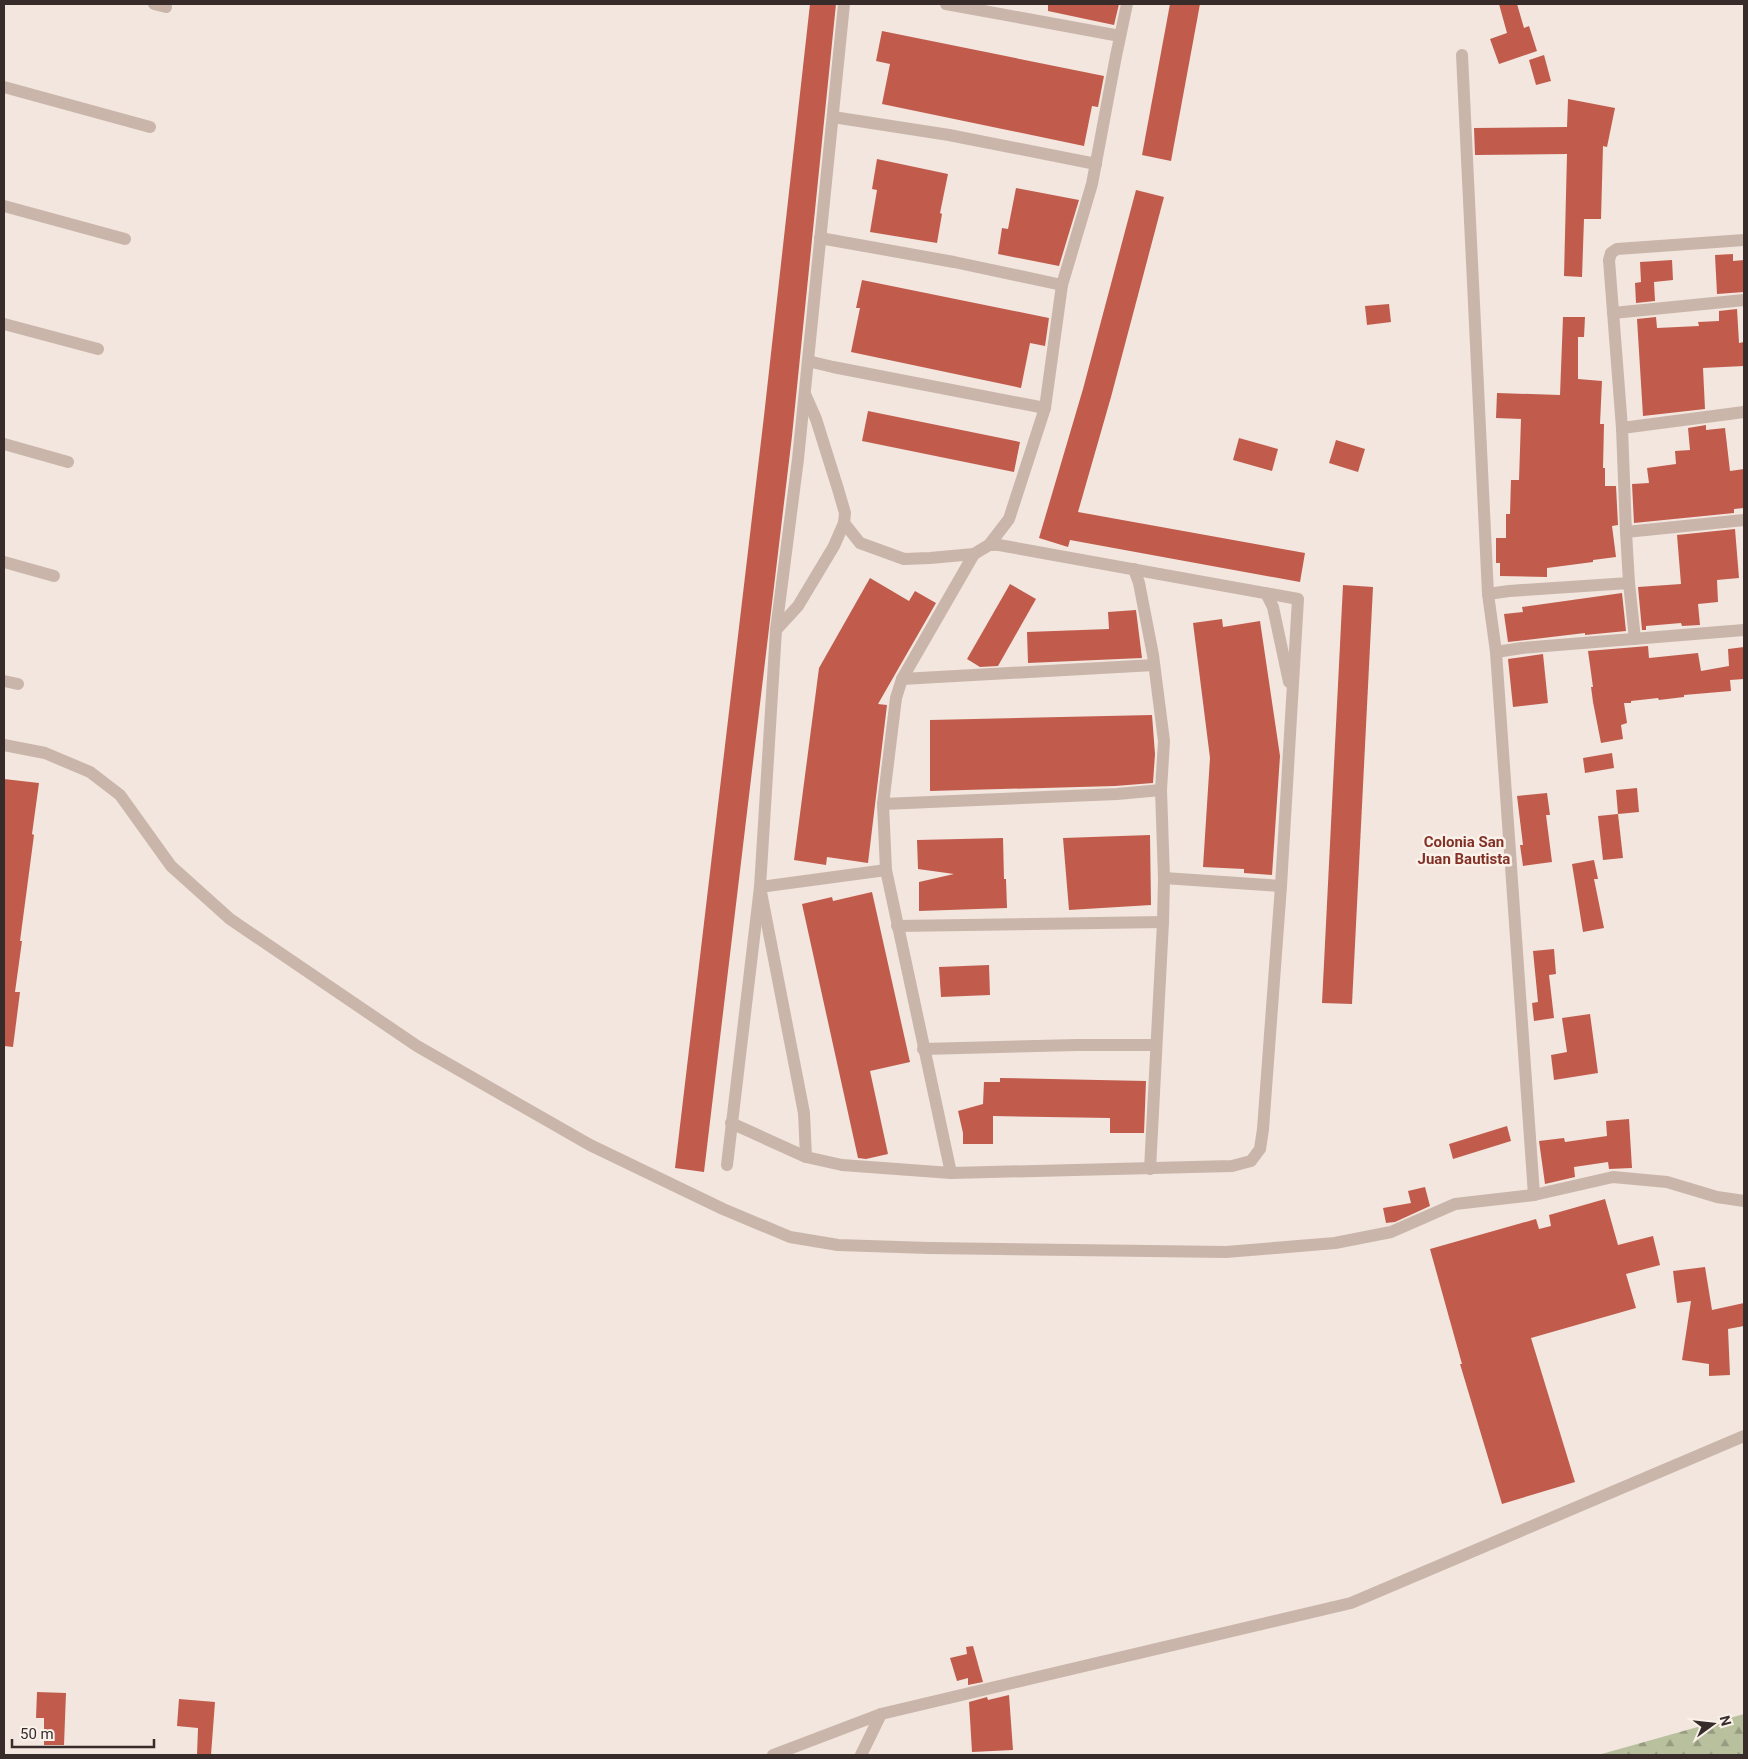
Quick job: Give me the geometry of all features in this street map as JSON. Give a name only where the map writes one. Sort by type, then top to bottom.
[{"type":"street","points":[[727,1164],[760,887],[776,630],[808,360],[844,4]]},
{"type":"street","points":[[946,4],[1120,36]]},
{"type":"street","points":[[844,523],[860,543],[904,559],[974,554],[989,545],[1009,519],[1045,408],[1062,286],[1092,184],[1127,4]]},
{"type":"street","points":[[1462,55],[1488,594],[1496,652],[1534,1195]]},
{"type":"street","points":[[4,87],[150,127]]},
{"type":"street","points":[[833,117],[949,135],[1096,164]]},
{"type":"street","points":[[4,206],[125,239]]},
{"type":"street","points":[[820,238],[954,262],[1062,286]]},
{"type":"street","points":[[1635,639],[1629,582],[1622,428],[1609,260],[1612,253],[1617,249],[1744,240]]},
{"type":"street","points":[[1613,313],[1744,300]]},
{"type":"street","points":[[4,324],[98,350]]},
{"type":"street","points":[[808,360],[833,367],[1045,408]]},
{"type":"street","points":[[776,630],[798,606],[834,546],[844,523],[844,513],[838,489],[816,419],[804,391]]},
{"type":"street","points":[[1622,428],[1744,412]]},
{"type":"street","points":[[4,444],[68,462]]},
{"type":"street","points":[[1626,532],[1744,520]]},
{"type":"street","points":[[731,1123],[806,1157],[842,1165],[951,1173],[1232,1166],[1251,1161],[1260,1149],[1281,886],[1298,599],[989,545]]},
{"type":"street","points":[[951,1173],[886,870],[883,804],[896,698],[902,679],[974,554]]},
{"type":"street","points":[[4,562],[54,576]]},
{"type":"street","points":[[1134,569],[1141,592],[1154,665],[1164,741],[1161,790],[1164,878],[1163,922],[1150,1169]]},
{"type":"street","points":[[1488,594],[1629,582]]},
{"type":"street","points":[[1266,593],[1273,607],[1292,695]]},
{"type":"street","points":[[1496,652],[1522,648],[1744,630]]},
{"type":"street","points":[[902,679],[1154,665]]},
{"type":"street","points":[[4,681],[18,684]]},
{"type":"street","points":[[4,745],[45,754],[90,772],[120,795],[171,866],[230,919],[417,1046],[590,1145],[722,1209],[790,1237],[847,1245],[1226,1252],[1335,1244],[1391,1232],[1455,1204],[1534,1195],[1613,1177],[1667,1182],[1717,1198],[1744,1201]]},
{"type":"street","points":[[883,804],[1117,794],[1161,790]]},
{"type":"street","points":[[760,887],[886,870]]},
{"type":"street","points":[[1164,878],[1281,886]]},
{"type":"street","points":[[760,887],[804,1113],[806,1157]]},
{"type":"street","points":[[897,926],[1163,922]]},
{"type":"street","points":[[923,1049],[1156,1045]]},
{"type":"street","points":[[773,1755],[881,1714],[1351,1603],[1744,1436]]},
{"type":"street","points":[[861,1755],[881,1714]]},
{"type":"green space","points":[[1744,1714],[1744,1755],[1598,1755]]},
{"type":"building","points":[[810,4],[836,4],[792,436],[704,1172],[675,1168],[764,416]]},
{"type":"building","points":[[1048,4],[1119,4],[1114,25],[1048,11]]},
{"type":"building","points":[[1170,4],[1200,4],[1171,161],[1142,155]]},
{"type":"building","points":[[1499,4],[1517,4],[1524,28],[1529,26],[1537,51],[1499,64],[1490,39],[1507,33]]},
{"type":"building","points":[[882,31],[1104,76],[1098,107],[1092,106],[1084,146],[882,104],[890,64],[876,61]]},
{"type":"building","points":[[1544,55],[1551,81],[1536,85],[1529,60]]},
{"type":"building","points":[[1568,99],[1615,108],[1607,147],[1603,146],[1601,219],[1584,219],[1582,277],[1564,276],[1567,154],[1475,155],[1474,128],[1567,127]]},
{"type":"building","points":[[877,159],[948,174],[940,213],[942,214],[937,243],[870,232],[877,190],[872,189]]},
{"type":"building","points":[[1016,188],[1079,200],[1059,266],[998,254],[1002,228],[1008,229]]},
{"type":"building","points":[[1136,190],[1164,197],[1111,397],[1078,512],[1305,553],[1300,582],[1070,540],[1068,547],[1039,538],[1083,389]]},
{"type":"building","points":[[1733,254],[1733,261],[1744,260],[1744,292],[1717,294],[1715,255]]},
{"type":"building","points":[[1672,260],[1673,280],[1654,282],[1655,301],[1636,303],[1635,283],[1641,282],[1640,262]]},
{"type":"building","points":[[862,280],[1049,318],[1045,346],[1030,343],[1021,388],[851,352],[860,308],[856,308]]},
{"type":"building","points":[[1389,304],[1391,322],[1367,325],[1365,306]]},
{"type":"building","points":[[1737,309],[1739,343],[1744,342],[1744,366],[1703,368],[1705,409],[1643,416],[1637,319],[1656,317],[1657,328],[1699,326],[1698,322],[1719,321],[1719,311]]},
{"type":"building","points":[[1563,317],[1585,317],[1584,337],[1578,337],[1578,379],[1602,381],[1600,424],[1604,424],[1603,468],[1605,468],[1605,486],[1616,486],[1618,525],[1612,526],[1616,557],[1547,568],[1547,577],[1500,576],[1500,563],[1496,563],[1496,538],[1506,538],[1506,514],[1510,514],[1511,480],[1519,480],[1521,419],[1496,418],[1497,393],[1560,395]]},
{"type":"building","points":[[868,411],[1020,442],[1014,472],[862,441]]},
{"type":"building","points":[[1706,425],[1706,430],[1725,428],[1730,471],[1744,469],[1744,508],[1734,509],[1734,513],[1634,523],[1632,484],[1649,483],[1647,468],[1676,464],[1675,451],[1690,450],[1688,428]]},
{"type":"building","points":[[1239,438],[1278,449],[1272,471],[1233,460]]},
{"type":"building","points":[[1336,440],[1365,449],[1358,472],[1329,463]]},
{"type":"building","points":[[1735,529],[1739,578],[1717,580],[1718,602],[1698,604],[1700,625],[1682,626],[1681,623],[1646,626],[1646,630],[1642,630],[1638,587],[1681,584],[1677,535]]},
{"type":"building","points":[[870,578],[909,601],[915,591],[936,603],[878,704],[887,705],[868,863],[827,857],[826,865],[794,860],[819,668]]},
{"type":"building","points":[[1010,584],[1036,599],[998,666],[980,667],[967,659]]},
{"type":"building","points":[[1343,585],[1373,587],[1352,1004],[1322,1003]]},
{"type":"building","points":[[1622,593],[1626,631],[1585,635],[1585,633],[1508,642],[1504,614],[1523,612],[1522,607]]},
{"type":"building","points":[[1136,610],[1142,658],[1028,663],[1027,632],[1109,629],[1108,612]]},
{"type":"building","points":[[1222,619],[1223,627],[1260,621],[1280,756],[1272,875],[1244,873],[1244,869],[1203,867],[1210,758],[1193,623]]},
{"type":"building","points":[[1648,646],[1649,658],[1698,653],[1701,671],[1729,666],[1728,649],[1744,647],[1744,679],[1730,680],[1731,691],[1624,703],[1627,723],[1621,725],[1623,739],[1601,743],[1593,702],[1588,651]]},
{"type":"building","points":[[1543,654],[1548,703],[1513,707],[1508,659]]},
{"type":"building","points":[[1152,715],[1155,754],[1153,783],[1115,786],[930,791],[930,720]]},
{"type":"building","points":[[1612,753],[1614,768],[1585,773],[1583,758]]},
{"type":"building","points":[[4,779],[39,783],[20,941],[22,941],[15,992],[20,992],[13,1047],[4,1046]]},
{"type":"building","points":[[1637,788],[1639,812],[1618,814],[1616,790]]},
{"type":"building","points":[[1547,793],[1550,815],[1546,815],[1552,862],[1523,866],[1520,845],[1523,845],[1517,796]]},
{"type":"building","points":[[1618,814],[1623,858],[1603,860],[1598,816]]},
{"type":"building","points":[[1150,835],[1151,905],[1069,910],[1063,838]]},
{"type":"building","points":[[1003,838],[1007,908],[919,911],[919,882],[954,874],[918,869],[917,840]]},
{"type":"building","points":[[1594,860],[1598,879],[1594,879],[1604,928],[1583,932],[1572,864]]},
{"type":"building","points":[[872,892],[910,1062],[870,1071],[888,1154],[866,1159],[858,1158],[802,904],[832,897],[833,901]]},
{"type":"building","points":[[1554,949],[1556,974],[1549,975],[1554,1018],[1534,1021],[1532,1003],[1538,1002],[1533,951]]},
{"type":"building","points":[[989,965],[990,995],[941,997],[939,967]]},
{"type":"building","points":[[1590,1014],[1598,1073],[1554,1080],[1551,1055],[1567,1052],[1562,1018]]},
{"type":"building","points":[[1000,1078],[1146,1081],[1144,1133],[1110,1133],[1110,1118],[993,1116],[993,1144],[963,1144],[963,1133],[958,1111],[983,1104],[984,1082],[1000,1082]]},
{"type":"building","points":[[1629,1119],[1632,1168],[1609,1169],[1608,1162],[1574,1167],[1575,1177],[1545,1184],[1539,1141],[1564,1138],[1565,1142],[1607,1136],[1606,1121]]},
{"type":"building","points":[[1507,1126],[1511,1141],[1453,1159],[1449,1144]]},
{"type":"building","points":[[1425,1187],[1430,1206],[1395,1222],[1386,1223],[1383,1208],[1411,1203],[1408,1191]]},
{"type":"building","points":[[1605,1199],[1618,1245],[1653,1236],[1660,1265],[1626,1274],[1636,1308],[1531,1338],[1575,1482],[1502,1504],[1460,1364],[1462,1364],[1430,1249],[1536,1219],[1539,1229],[1551,1226],[1549,1215]]},
{"type":"building","points":[[1705,1267],[1712,1310],[1744,1303],[1744,1326],[1728,1329],[1730,1375],[1709,1376],[1709,1364],[1682,1360],[1691,1301],[1677,1303],[1673,1271]]},
{"type":"building","points":[[973,1646],[983,1682],[968,1685],[968,1678],[957,1681],[950,1658],[967,1654],[966,1647]]},
{"type":"building","points":[[37,1692],[66,1693],[64,1745],[44,1745],[44,1718],[36,1718]]},
{"type":"building","points":[[1009,1695],[1013,1750],[972,1752],[969,1702],[987,1697],[988,1700]]},
{"type":"building","points":[[179,1699],[215,1702],[211,1755],[197,1755],[198,1728],[177,1726]]},
{"type":"district","name":"Colonia San Juan Bautista","points":[[1464,850]]}]
